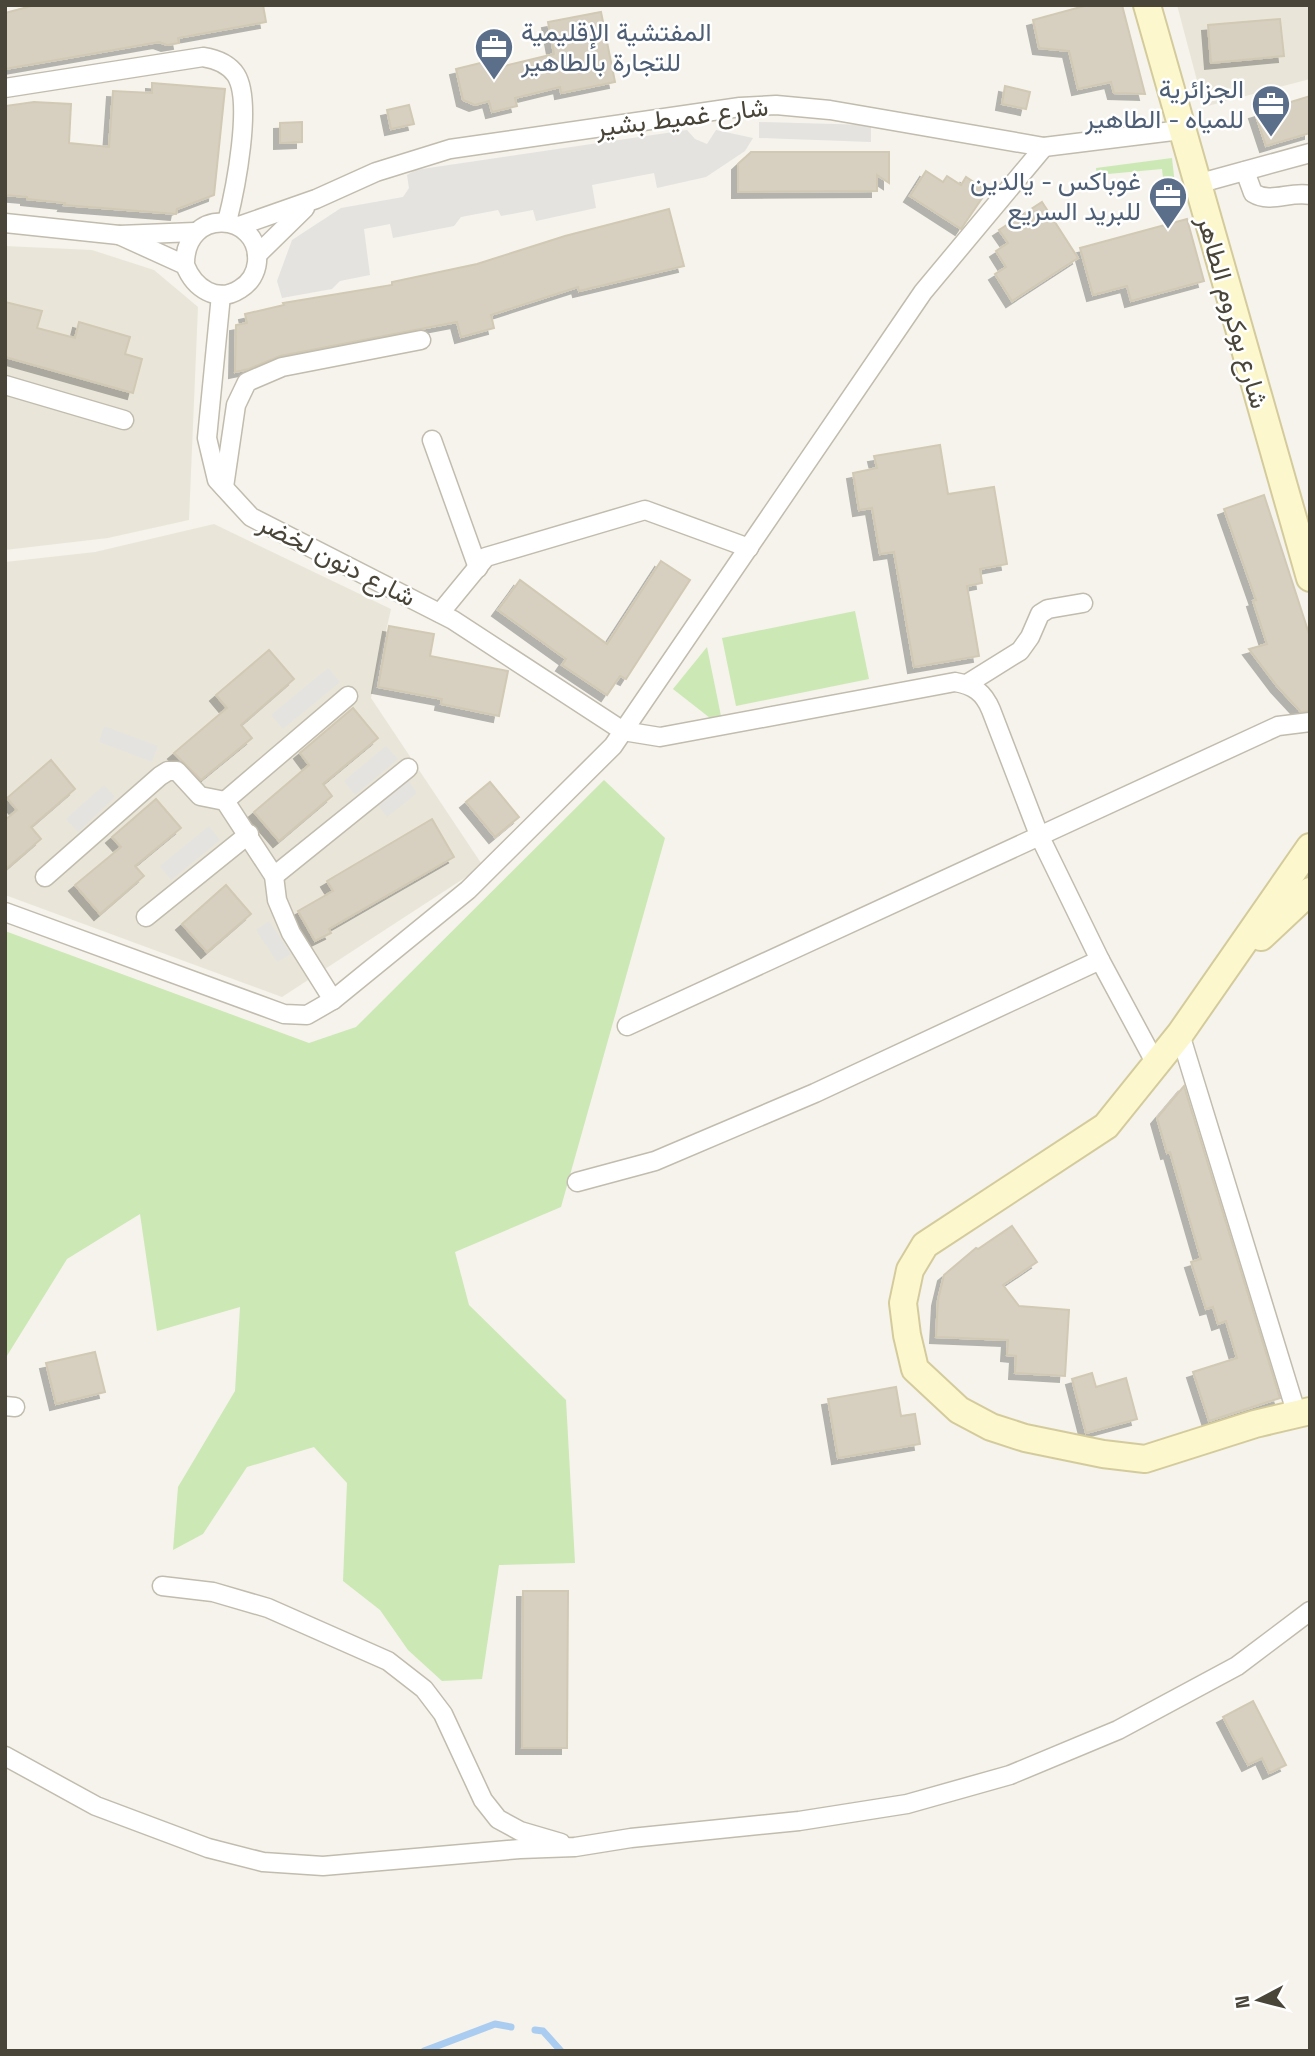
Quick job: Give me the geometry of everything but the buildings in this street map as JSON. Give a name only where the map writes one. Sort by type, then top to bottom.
[{"type":"main road","name":"شارع بوكروم الطاهر","points":[[1147,5],[1310,579]]},
{"type":"main road","points":[[1303,1413],[1255,1424],[1145,1459],[1103,1454],[1025,1438],[991,1427],[959,1410],[915,1369],[903,1303],[910,1270],[925,1245],[1106,1126],[1180,1034],[1310,847]]},
{"type":"main road","points":[[1222,974],[1308,898]]},
{"type":"street","points":[[5,88],[203,57],[227,65],[241,86],[242,99],[239,171],[233,224]]},
{"type":"street","name":"شارع غميط بشير","points":[[316,199],[376,173],[450,149],[740,107],[776,105],[830,110],[1044,147],[1181,130]]},
{"type":"street","points":[[5,912],[284,1014],[307,1015],[333,1000],[468,890],[613,746],[923,292],[1044,147]]},
{"type":"street","points":[[1197,184],[1310,153]]},
{"type":"street","points":[[1245,171],[1252,193],[1262,199],[1310,195]]},
{"type":"street","points":[[233,224],[248,234],[254,243],[257,266],[244,287],[233,293],[209,293],[198,287],[185,265],[188,242],[195,232],[205,226],[233,224],[316,199]]},
{"type":"street","points":[[257,255],[287,222],[316,199]]},
{"type":"street","points":[[5,223],[118,235],[195,232]]},
{"type":"street","points":[[118,235],[185,265]]},
{"type":"street","name":"شارع دنون لخضر","points":[[221,295],[207,438],[217,480],[251,517],[440,613],[623,731]]},
{"type":"street","points":[[224,487],[236,405],[247,382],[282,367],[421,340]]},
{"type":"street","points":[[5,385],[124,420]]},
{"type":"street","points":[[432,440],[478,568]]},
{"type":"street","points":[[440,613],[486,557],[645,510],[749,548]]},
{"type":"street","points":[[967,684],[1020,651],[1030,638],[1040,614],[1048,609],[1083,603]]},
{"type":"street","points":[[623,731],[660,737],[955,682],[978,690],[986,699],[1039,835],[1100,960],[1156,1064]]},
{"type":"street","points":[[225,801],[348,696]]},
{"type":"street","points":[[627,1026],[1278,726],[1310,722]]},
{"type":"street","points":[[274,876],[408,768]]},
{"type":"street","points":[[45,877],[168,771],[177,771],[200,796],[225,801],[248,834],[274,876],[278,900],[291,933],[333,1000]]},
{"type":"street","points":[[146,917],[248,834]]},
{"type":"street","points":[[577,1182],[655,1161],[814,1093],[1100,960]]},
{"type":"street","points":[[1180,1034],[1303,1413]]},
{"type":"street","points":[[162,1586],[213,1592],[268,1608],[388,1661],[424,1689],[443,1714],[483,1800],[498,1819],[520,1831],[575,1847]]},
{"type":"street","points":[[5,1756],[96,1805],[208,1848],[263,1862],[323,1866],[520,1849],[575,1847],[631,1838],[799,1821],[907,1804],[1010,1775],[1118,1730],[1237,1666],[1310,1611]]},
{"type":"shaded area","points":[[1177,5],[1310,5],[1310,79],[1204,107]]},
{"type":"shaded area","points":[[759,122],[871,125],[871,142],[759,138]]},
{"type":"shaded area","points":[[687,130],[695,139],[707,144],[716,130],[753,138],[745,151],[706,177],[657,188],[654,173],[592,185],[596,208],[536,221],[533,210],[501,216],[498,210],[461,217],[454,226],[393,238],[390,224],[364,229],[370,275],[340,281],[332,289],[282,298],[277,281],[292,240],[341,208],[403,197],[409,188],[407,175],[415,170]]},
{"type":"shaded area","points":[[5,246],[92,250],[154,270],[198,307],[189,520],[108,538],[5,550]]},
{"type":"shaded area","points":[[214,524],[391,609],[371,698],[483,866],[282,997],[5,895],[5,562],[95,552]]},
{"type":"shaded area","points":[[328,668],[340,682],[283,729],[271,715]]},
{"type":"shaded area","points":[[104,726],[158,746],[152,762],[99,742]]},
{"type":"shaded area","points":[[386,746],[398,759],[355,795],[344,781]]},
{"type":"shaded area","points":[[408,780],[417,793],[387,817],[377,804]]},
{"type":"shaded area","points":[[104,785],[115,797],[78,832],[66,819]]},
{"type":"shaded area","points":[[209,826],[220,840],[171,880],[160,866]]},
{"type":"shaded area","points":[[269,921],[291,954],[277,962],[256,930]]},
{"type":"green space","points":[[1172,158],[1175,185],[1164,186],[1162,169],[1097,175],[1096,168]]},
{"type":"green space","points":[[855,611],[869,679],[736,706],[722,638]]},
{"type":"green space","points":[[707,647],[721,716],[710,718],[673,689]]},
{"type":"green space","points":[[604,780],[665,838],[561,1207],[455,1252],[469,1305],[566,1400],[575,1563],[499,1565],[482,1679],[442,1681],[408,1650],[380,1610],[343,1581],[347,1483],[314,1447],[247,1467],[203,1534],[173,1550],[178,1487],[235,1391],[240,1307],[157,1331],[140,1214],[67,1259],[5,1359],[5,931],[309,1043],[356,1027]]},
{"type":"waterway","points":[[424,2051],[495,2024],[511,2027]]},
{"type":"waterway","points":[[535,2030],[543,2031],[561,2051]]},
{"type":"place","name":"المفتشية الإقليمية للتجارة بالطاهير","points":[[494,81]]},
{"type":"place","name":"الجزائرية للمياه - الطاهير","points":[[1271,138]]},
{"type":"place","name":"غوباكس - يالدين للبريد السريع","points":[[1168,230]]}]
